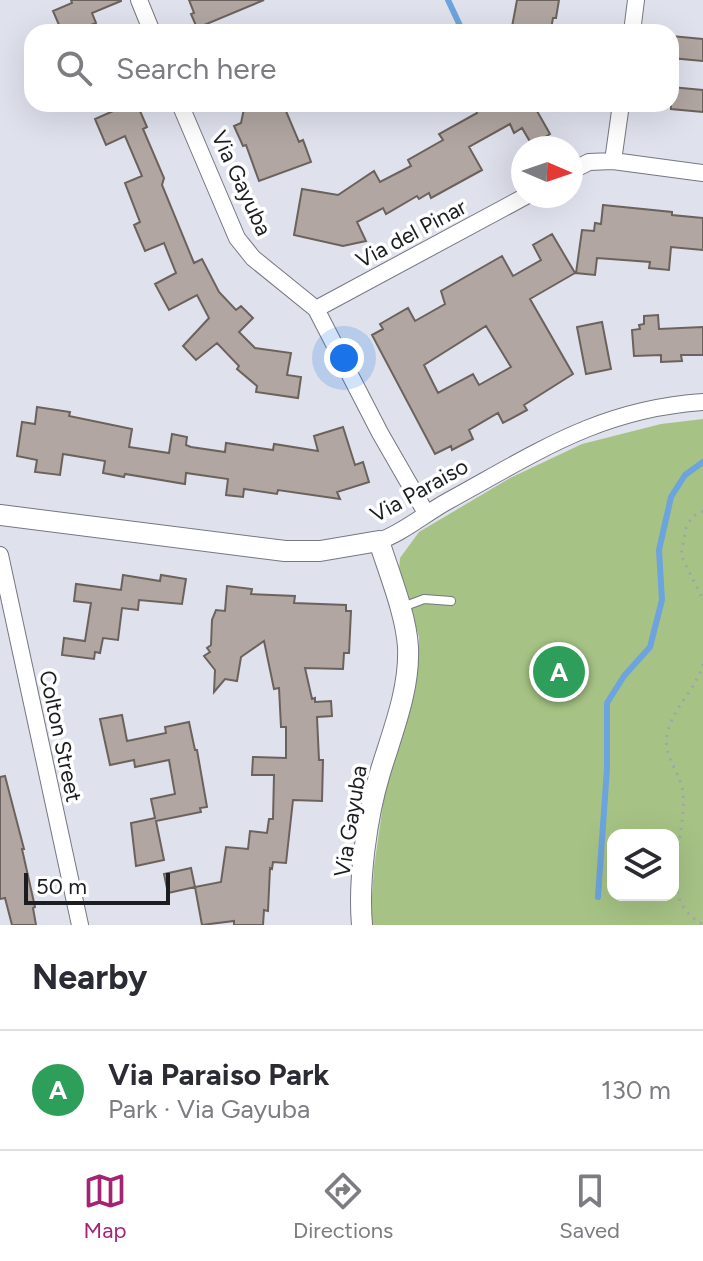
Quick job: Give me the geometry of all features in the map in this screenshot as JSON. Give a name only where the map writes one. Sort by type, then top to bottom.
[{"type":"street","points":[[139,0],[149,24]]},
{"type":"street","points":[[633,24],[636,0]]},
{"type":"street","name":"Via Gayuba","points":[[183,112],[243,248],[316,309],[380,433],[426,513]]},
{"type":"street","points":[[613,161],[620,112]]},
{"type":"street","points":[[583,165],[613,161],[703,173]]},
{"type":"street","name":"Via del Pinar","points":[[316,309],[511,204]]},
{"type":"street","name":"Via Paraiso","points":[[0,515],[285,551],[320,551],[393,537],[426,513],[574,432],[632,412],[703,402]]},
{"type":"street","name":"Via Gayuba","points":[[362,925],[363,873],[369,826],[378,777],[401,703],[408,646],[379,541]]},
{"type":"street","name":"Colton Street","points":[[0,555],[80,925]]},
{"type":"lane","points":[[399,609],[424,599],[451,601]]},
{"type":"path","points":[[703,511],[692,517],[686,528],[681,555],[703,600]]},
{"type":"path","points":[[703,664],[702,674],[674,714],[667,733],[666,750],[681,783],[683,796],[676,887],[684,909],[703,925]]},
{"type":"green space","points":[[703,419],[703,925],[370,925],[374,867],[388,770],[419,656],[419,637],[399,571],[400,558],[419,532],[510,478],[582,444],[661,424]]},
{"type":"building","points":[[71,0],[121,0],[92,13],[96,23],[59,24],[53,11],[72,3]]},
{"type":"building","points":[[189,0],[264,0],[207,24],[195,24],[191,14],[194,13]]},
{"type":"building","points":[[517,0],[559,0],[552,24],[512,24]]},
{"type":"building","points":[[679,37],[703,39],[703,61],[679,59]]},
{"type":"building","points":[[679,88],[703,90],[703,112],[679,110]]},
{"type":"building","points":[[111,112],[140,112],[147,127],[143,129],[164,178],[162,185],[194,263],[202,259],[219,292],[236,310],[241,306],[253,318],[239,332],[255,348],[291,353],[287,375],[301,377],[298,398],[256,392],[257,386],[237,369],[239,366],[217,343],[196,360],[183,346],[209,318],[197,295],[169,310],[155,284],[176,273],[164,243],[145,251],[134,225],[140,222],[125,183],[142,176],[125,136],[106,145],[95,119]]},
{"type":"building","points":[[243,112],[286,112],[299,142],[303,140],[311,162],[259,181],[246,145],[243,146],[234,126],[241,123]]},
{"type":"building","points":[[476,112],[538,112],[550,134],[527,136],[522,128],[514,133],[510,124],[469,147],[482,170],[431,198],[429,193],[419,199],[417,196],[386,214],[383,208],[357,222],[366,241],[343,246],[294,235],[302,189],[338,195],[374,171],[380,182],[411,166],[408,160],[443,140],[439,134]]},
{"type":"building","points":[[603,205],[703,218],[703,250],[671,247],[669,270],[649,268],[650,262],[597,258],[595,275],[576,273],[582,230],[594,231],[595,223],[601,224]]},
{"type":"building","points":[[552,234],[575,273],[530,299],[573,374],[524,405],[527,410],[503,423],[498,413],[469,430],[473,439],[452,450],[451,446],[435,454],[372,335],[383,329],[380,324],[408,308],[415,321],[445,304],[441,291],[502,256],[513,276],[541,260],[533,245]],"holes":[[[486,326],[511,367],[479,385],[473,374],[438,393],[424,365]]]},
{"type":"building","points":[[658,315],[659,329],[703,327],[703,355],[681,355],[682,361],[661,362],[661,355],[634,356],[632,330],[640,329],[644,316]]},
{"type":"building","points":[[602,322],[611,369],[586,374],[577,327]]},
{"type":"building","points":[[37,407],[70,412],[69,416],[132,429],[129,447],[169,453],[172,434],[187,437],[186,445],[191,447],[225,452],[226,443],[273,450],[274,444],[318,451],[314,436],[343,427],[355,465],[363,462],[369,482],[337,492],[340,499],[278,490],[277,494],[244,489],[243,497],[226,495],[228,479],[186,473],[185,484],[125,474],[124,477],[103,473],[105,461],[63,454],[60,475],[35,472],[37,460],[17,456],[22,422],[35,424]]},
{"type":"building","points":[[123,575],[160,581],[161,575],[186,579],[182,604],[139,600],[138,610],[122,608],[118,640],[103,638],[100,653],[95,652],[94,659],[62,655],[64,638],[85,641],[91,603],[74,601],[76,584],[121,590]]},
{"type":"building","points":[[227,586],[252,589],[251,594],[295,596],[294,603],[346,605],[346,611],[351,611],[349,653],[344,653],[343,669],[305,668],[312,699],[315,698],[315,702],[331,701],[332,716],[317,717],[319,760],[323,760],[322,801],[293,800],[286,863],[273,862],[270,868],[268,911],[264,910],[263,925],[234,925],[234,921],[202,925],[195,887],[221,882],[226,847],[248,849],[250,831],[267,833],[269,819],[273,819],[274,775],[252,775],[253,757],[286,758],[286,727],[281,727],[279,688],[274,689],[264,641],[241,657],[237,681],[225,679],[214,692],[215,670],[204,656],[210,652],[207,648],[211,645],[212,620],[216,610],[225,611]]},
{"type":"building","points":[[122,715],[127,741],[166,733],[165,727],[189,722],[207,807],[200,808],[201,812],[156,821],[164,860],[136,866],[131,823],[155,818],[151,799],[175,794],[169,760],[135,767],[134,760],[110,765],[100,719]]},
{"type":"building","points":[[5,776],[24,849],[36,925],[12,925],[5,898],[0,899],[0,777]]},
{"type":"building","points":[[191,868],[195,887],[168,893],[164,874]]},
{"type":"waterway","points":[[448,0],[459,24]]},
{"type":"waterway","points":[[598,897],[607,768],[607,703],[624,676],[650,647],[662,600],[659,550],[671,497],[685,475],[703,462]]},
{"type":"place","name":"Via Paraiso Park","points":[[559,672]]}]
